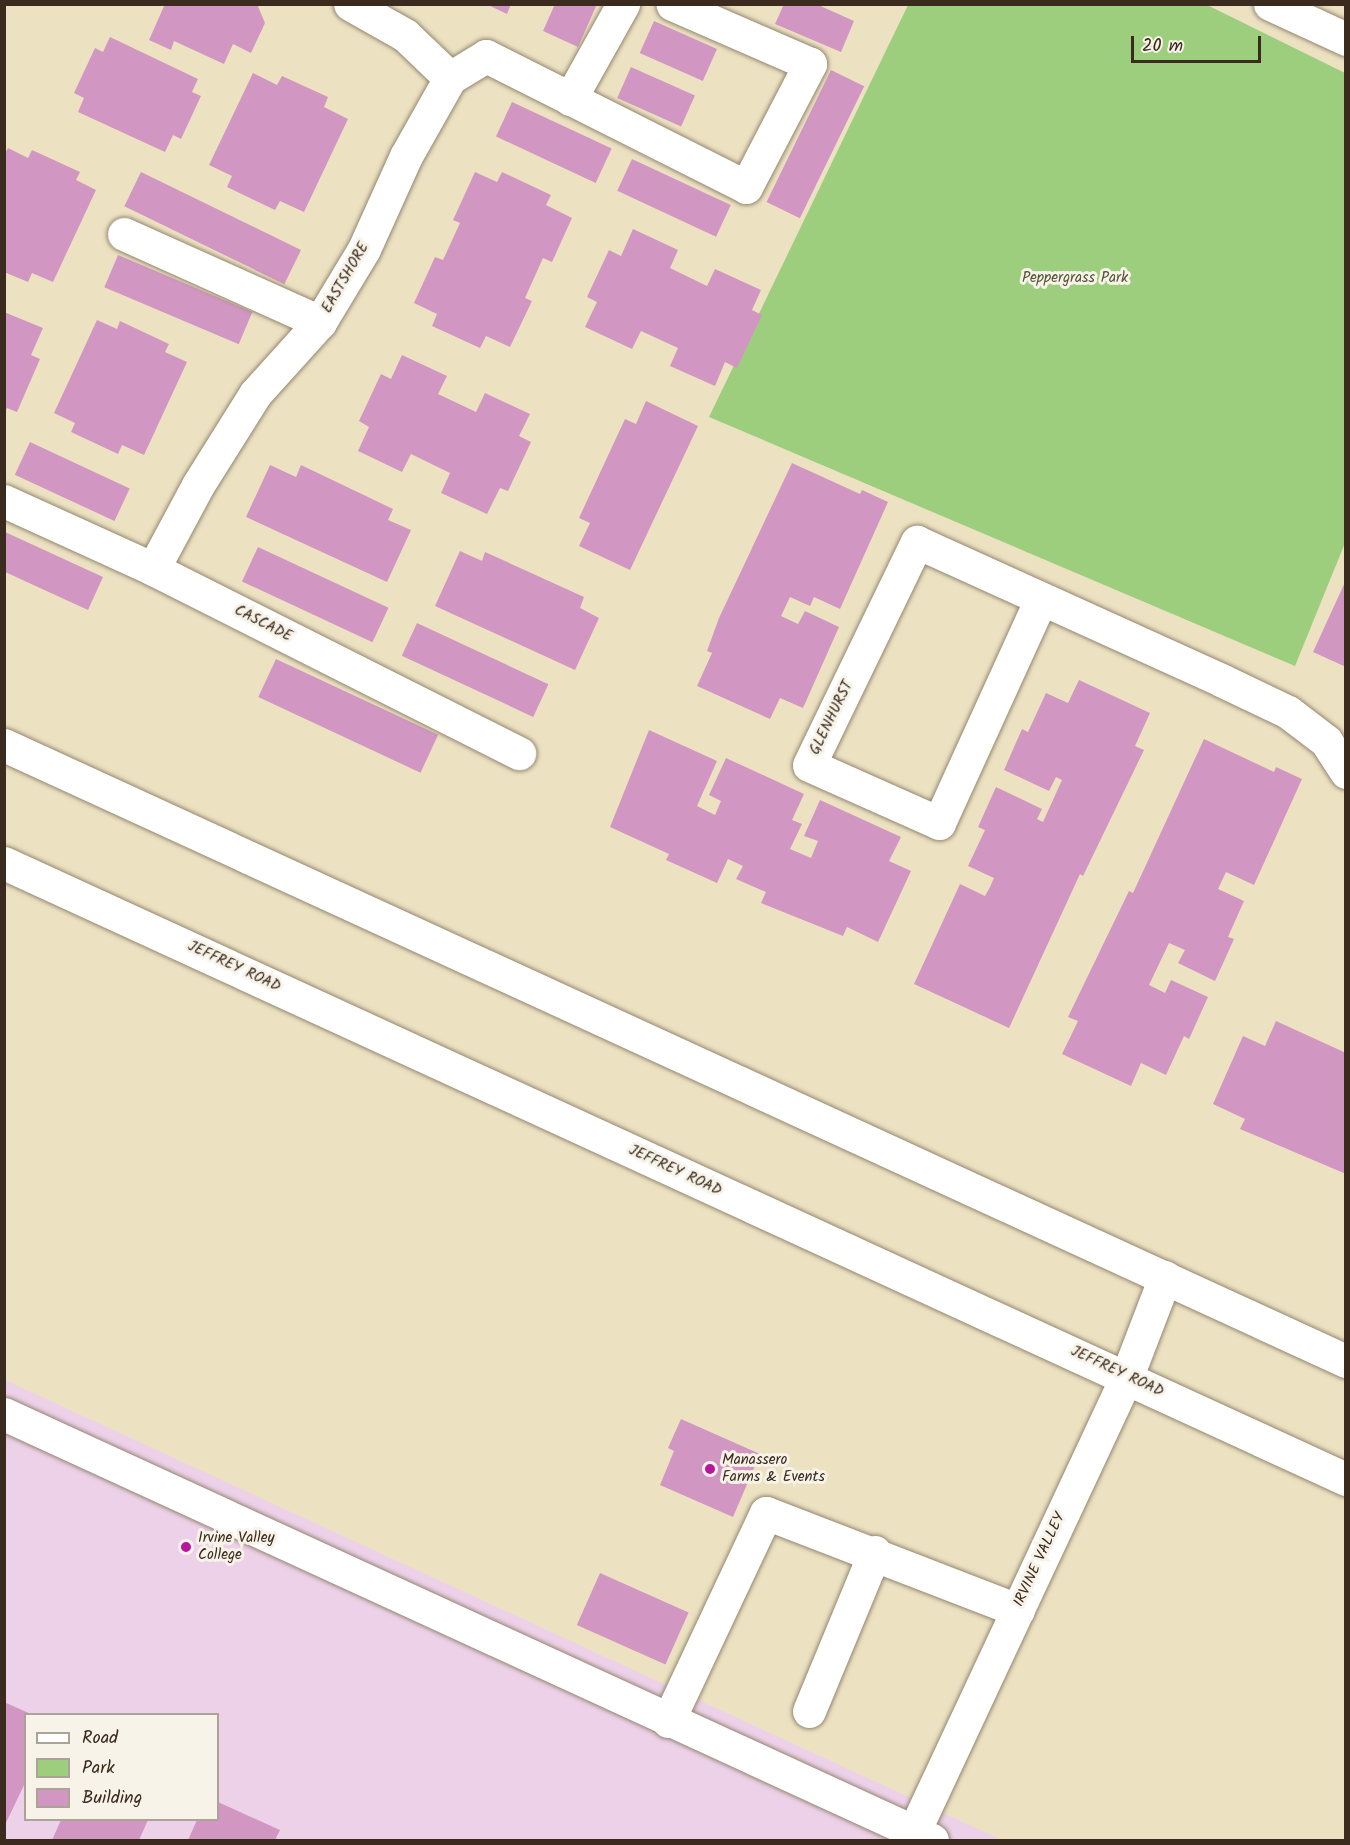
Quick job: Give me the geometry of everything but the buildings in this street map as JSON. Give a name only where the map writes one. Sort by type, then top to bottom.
[{"type":"street","points":[[350,4],[405,35],[450,78],[486,56],[746,187],[810,64],[672,4]]},
{"type":"street","points":[[570,99],[622,4]]},
{"type":"street","points":[[1270,4],[1319,14],[1346,39]]},
{"type":"street","name":"EASTSHORE","points":[[153,569],[198,485],[255,394],[320,322],[364,249],[406,156],[450,78]]},
{"type":"street","points":[[124,234],[320,322]]},
{"type":"street","name":"CASCADE","points":[[4,501],[153,569],[519,753]]},
{"type":"street","name":"GLENHURST","points":[[1041,599],[939,823],[809,765],[916,542],[1041,599],[1288,712],[1326,741],[1346,772]]},
{"type":"street","points":[[4,745],[1346,1361]]},
{"type":"street","name":"JEFFREY ROAD","points":[[4,863],[1127,1376],[1346,1479]]},
{"type":"street","name":"IRVINE VALLEY","points":[[918,1838],[1018,1610],[1127,1376],[1165,1277]]},
{"type":"street","points":[[4,1414],[918,1838]]},
{"type":"street","points":[[668,1721],[766,1513],[875,1552],[1018,1610]]},
{"type":"street","points":[[809,1711],[875,1552]]},
{"type":"shaded area","name":"Irvine Valley College","points":[[5,1380],[1002,1840],[5,1840]]},
{"type":"green space","name":"Peppergrass Park","points":[[908,5],[1207,5],[1345,73],[1345,543],[1295,666],[709,417]]},
{"type":"place","name":"Manassero Farms & Events","points":[[710,1469]]},
{"type":"place","name":"Irvine Valley College","points":[[186,1547]]}]
